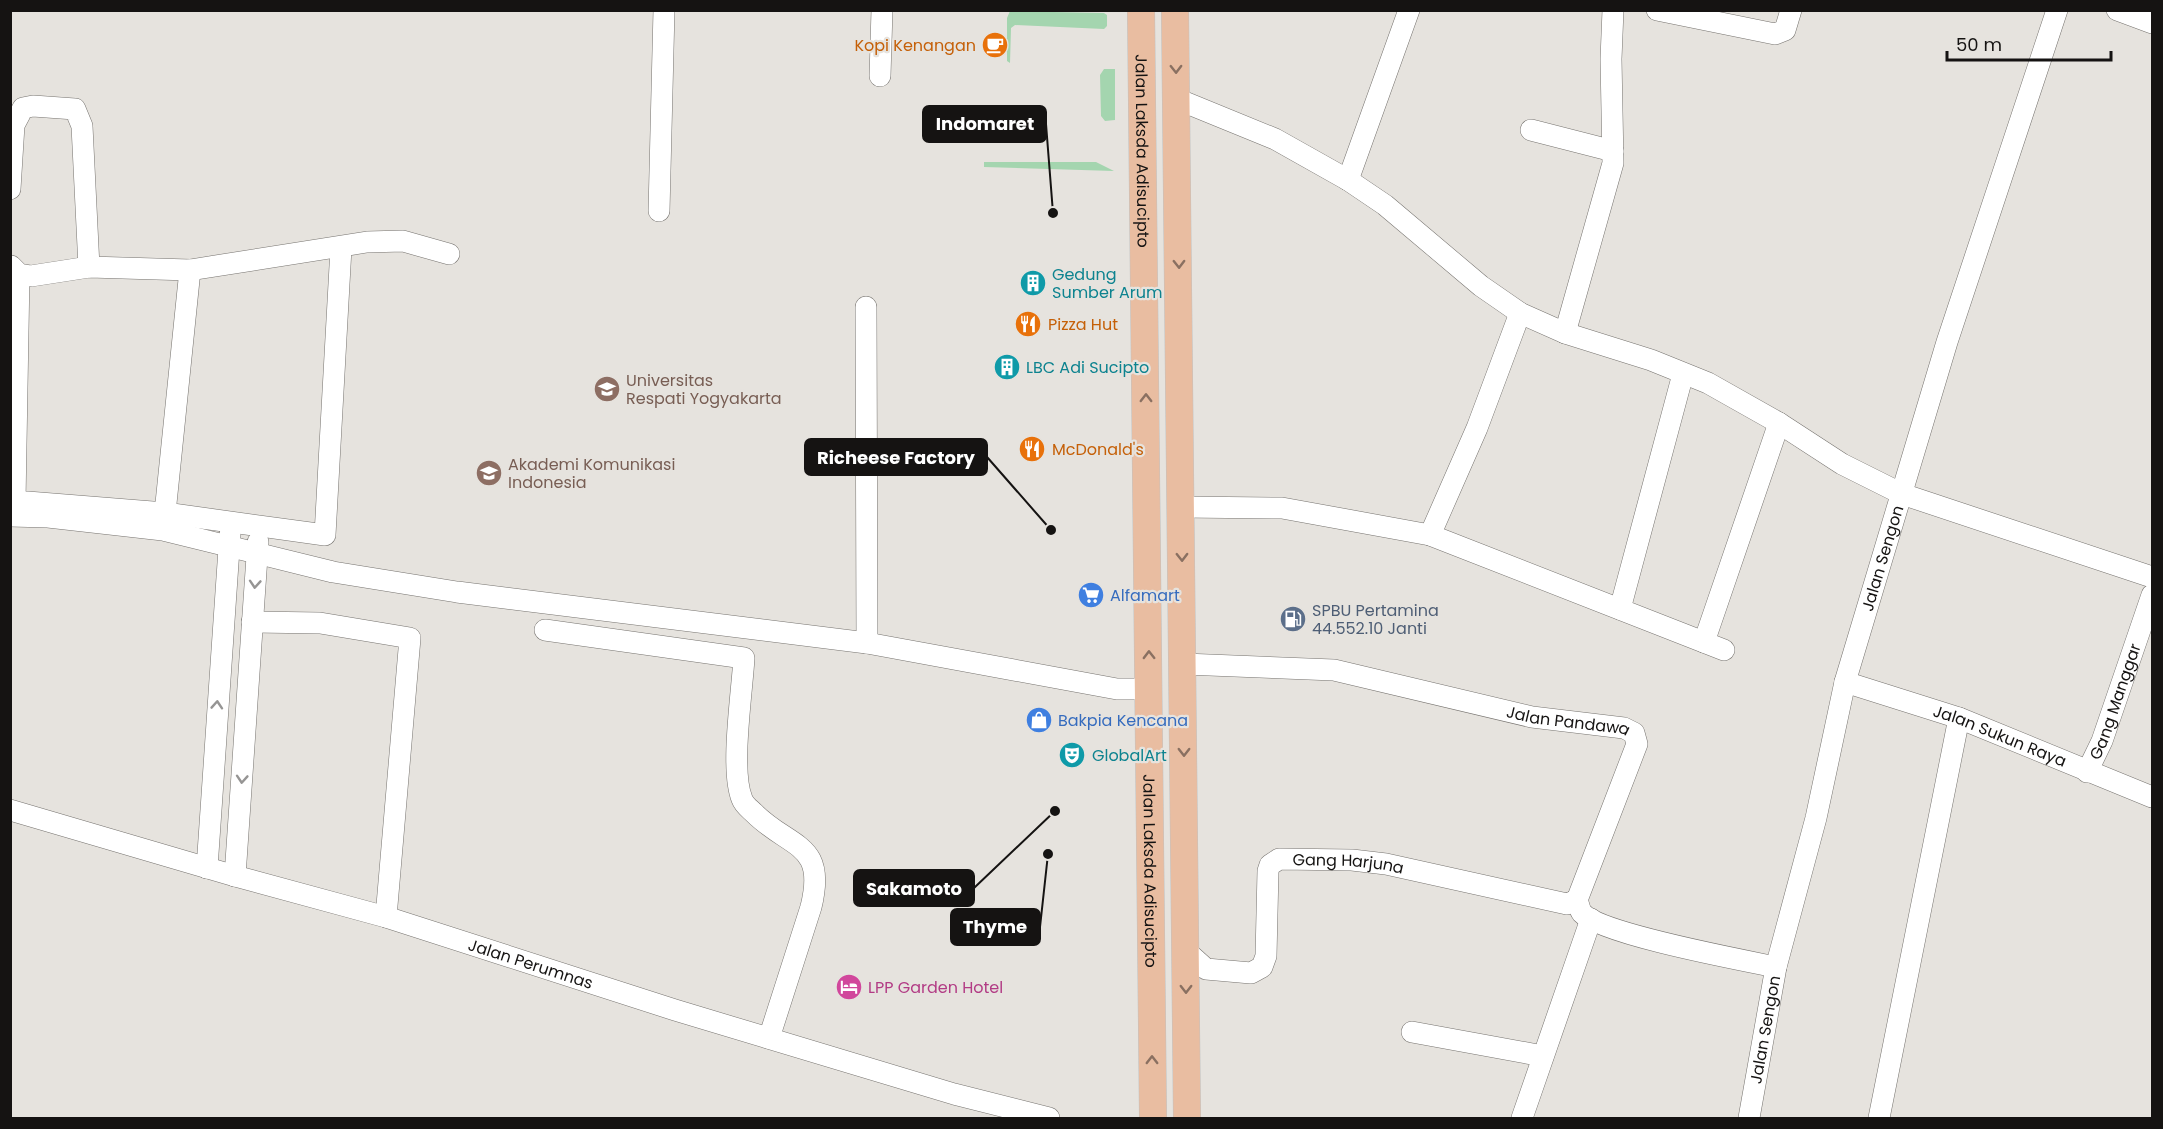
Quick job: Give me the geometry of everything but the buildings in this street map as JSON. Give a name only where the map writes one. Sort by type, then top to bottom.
[{"type":"main road","name":"Jalan Laksda Adisucipto","points":[[1141,10],[1148,488],[1153,1119]]},
{"type":"main road","name":"Jalan Laksda Adisucipto","points":[[1175,10],[1184,664],[1187,1119]]},
{"type":"main road","points":[[1147,457],[1181,456]]},
{"type":"main road","points":[[1148,488],[1182,497]]},
{"type":"street","points":[[659,211],[664,10]]},
{"type":"street","points":[[880,76],[882,10]]},
{"type":"street","points":[[1348,180],[1409,10]]},
{"type":"street","points":[[1565,333],[1610,173],[1613,151],[1611,59],[1613,10]]},
{"type":"street","points":[[1657,10],[1775,34],[1785,30],[1791,10]]},
{"type":"street","name":"Jalan Sengon","points":[[1749,1119],[1776,967],[1816,818],[1845,682],[1947,342],[2057,10]]},
{"type":"street","points":[[2117,10],[2152,23]]},
{"type":"street","points":[[1177,99],[1275,138],[1348,180],[1385,205],[1481,286],[1520,313],[1565,333],[1651,360],[1708,383],[1779,423],[1842,464],[1902,494],[2152,577]]},
{"type":"street","points":[[10,189],[14,125],[23,108],[33,106],[75,109],[82,126],[89,267]]},
{"type":"street","points":[[1531,130],[1613,151]]},
{"type":"street","points":[[342,248],[325,535],[165,513],[15,501],[15,270],[31,276],[89,267],[190,270],[342,248],[367,242],[403,242],[449,254]]},
{"type":"street","points":[[165,513],[190,270]]},
{"type":"street","points":[[866,308],[867,643]]},
{"type":"street","points":[[1430,535],[1477,428],[1520,313]]},
{"type":"street","points":[[1620,609],[1683,374]]},
{"type":"street","points":[[1704,642],[1779,423]]},
{"type":"street","points":[[1182,497],[1282,508],[1430,535],[1724,650]]},
{"type":"street","points":[[10,516],[48,517],[163,530],[333,572],[457,592],[867,643],[1117,689],[1150,689]]},
{"type":"street","points":[[207,868],[228,547],[232,522]]},
{"type":"street","points":[[235,876],[259,526]]},
{"type":"street","name":"Gang Manggar","points":[[2087,772],[2102,741],[2152,595]]},
{"type":"street","points":[[252,622],[320,623],[410,638],[386,917]]},
{"type":"street","points":[[545,630],[744,658],[737,782],[743,802],[764,824],[805,849],[815,871],[816,886],[769,1038]]},
{"type":"street","name":"Jalan Pandawa","points":[[1184,664],[1334,670],[1532,717],[1623,728],[1634,733],[1638,744],[1577,900]]},
{"type":"street","name":"Jalan Sukun Raya","points":[[1845,682],[1959,718],[2152,797]]},
{"type":"street","points":[[1879,1119],[1959,718]]},
{"type":"street","name":"Jalan Perumnas","points":[[10,810],[235,876],[386,917],[769,1038],[954,1094],[1049,1119]]},
{"type":"street","name":"Gang Harjuna","points":[[1186,951],[1206,969],[1251,973],[1262,967],[1266,957],[1268,871],[1270,865],[1279,859],[1353,860],[1416,870],[1568,904],[1577,900]]},
{"type":"street","points":[[1577,900],[1581,911],[1591,919],[1611,927],[1693,949],[1776,967]]},
{"type":"street","points":[[1522,1119],[1591,919]]},
{"type":"street","points":[[1412,1032],[1543,1056]]},
{"type":"green space","points":[[1010,11],[1104,13],[1107,15],[1107,26],[1104,29],[1015,25],[1011,28],[1010,63],[1007,61],[1007,18]]},
{"type":"green space","points":[[1104,69],[1115,69],[1115,120],[1105,121],[1101,116],[1100,75]]},
{"type":"green space","points":[[984,162],[1096,162],[1114,171],[984,167]]},
{"type":"place","name":"Kopi Kenangan","points":[[995,45]]},
{"type":"place","name":"Indomaret","points":[[1053,213]]},
{"type":"place","name":"Gedung Sumber Arum","points":[[1033,283]]},
{"type":"place","name":"Pizza Hut","points":[[1028,324]]},
{"type":"place","name":"LBC Adi Sucipto","points":[[1007,367]]},
{"type":"place","name":"Universitas Respati Yogyakarta","points":[[607,389]]},
{"type":"place","name":"McDonald's","points":[[1032,449]]},
{"type":"place","name":"Akademi Komunikasi Indonesia","points":[[489,473]]},
{"type":"place","name":"Richeese Factory","points":[[1051,530]]},
{"type":"place","name":"Alfamart","points":[[1091,595]]},
{"type":"place","name":"SPBU Pertamina 44.552.10 Janti","points":[[1293,619]]},
{"type":"place","name":"Bakpia Kencana","points":[[1039,720]]},
{"type":"place","name":"GlobalArt","points":[[1072,755]]},
{"type":"place","name":"Sakamoto","points":[[1055,811]]},
{"type":"place","name":"Thyme","points":[[1048,854]]},
{"type":"place","name":"LPP Garden Hotel","points":[[849,987]]}]
